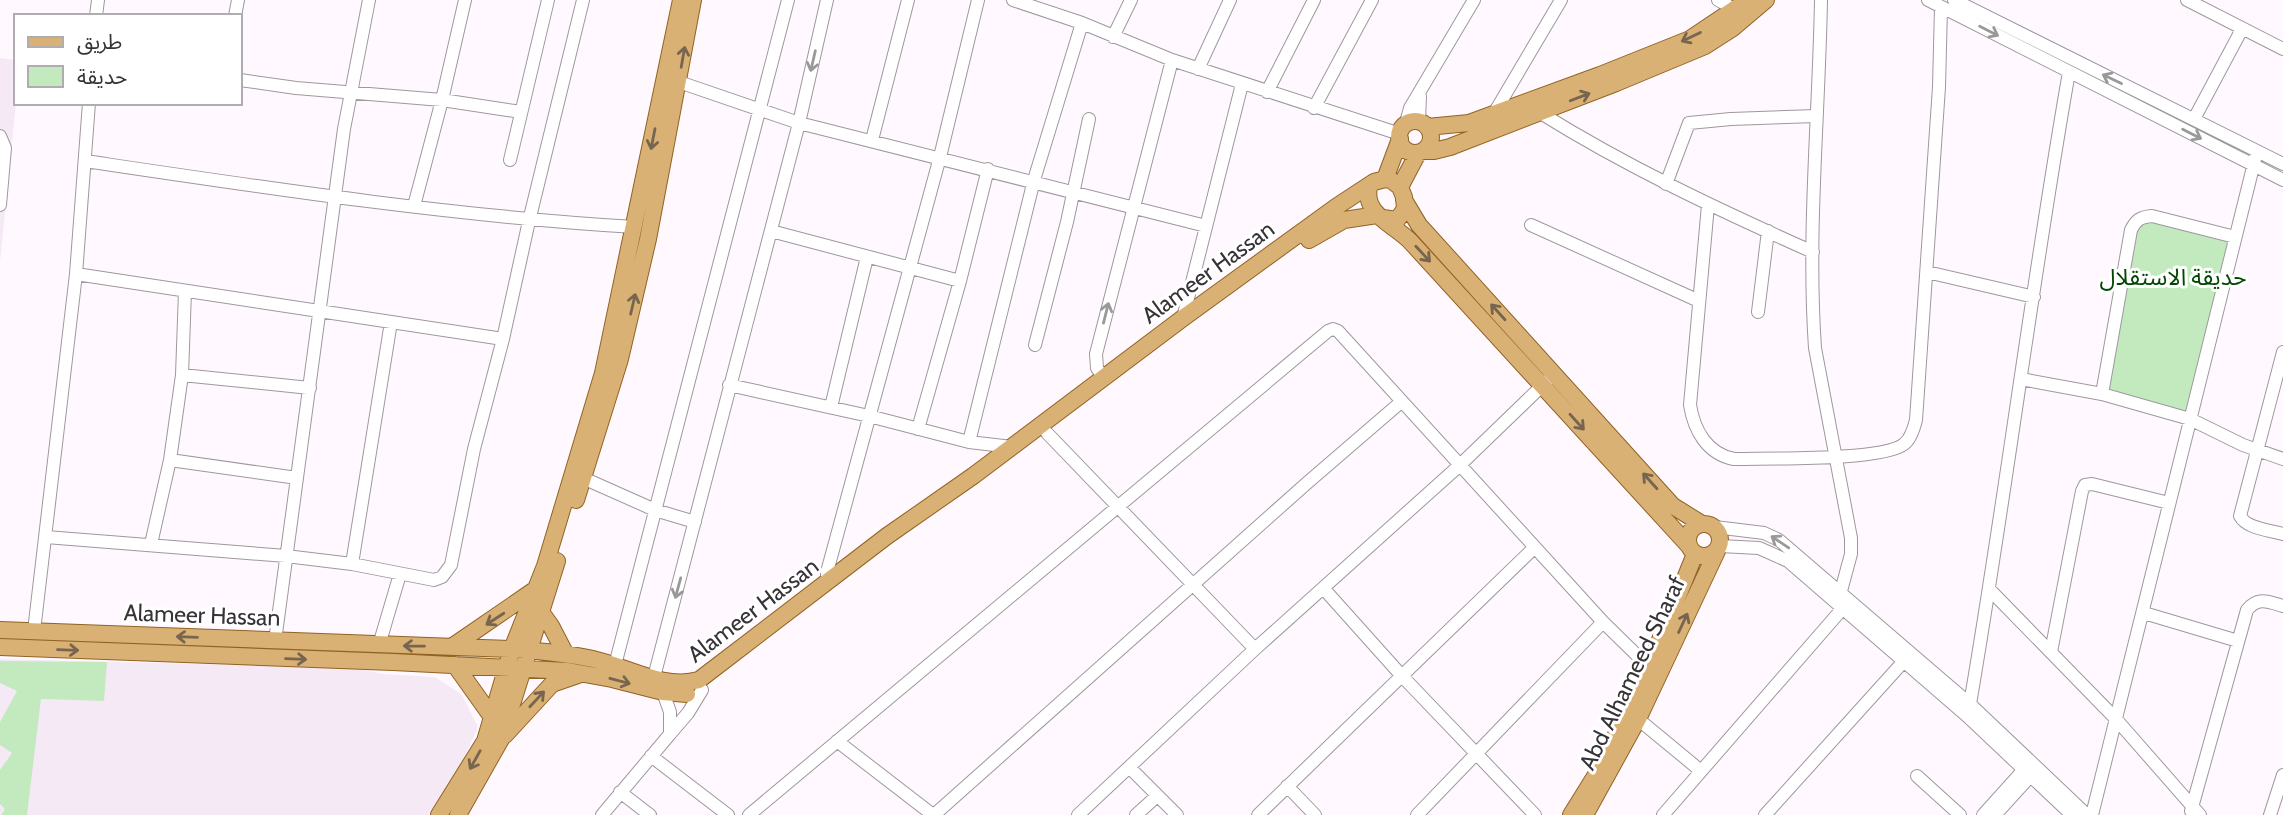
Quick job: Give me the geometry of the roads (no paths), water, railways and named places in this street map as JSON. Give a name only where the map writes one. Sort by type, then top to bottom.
[{"type":"main road","points":[[501,739],[514,669],[535,590],[608,355],[681,0]]},
{"type":"main road","points":[[520,650],[541,612],[620,359],[648,239],[693,0]]},
{"type":"main road","points":[[1410,130],[1469,123],[1553,99],[1705,46],[1733,28],[1766,0]]},
{"type":"main road","points":[[1410,130],[1408,151],[1434,151],[1450,147],[1539,112],[1553,99],[1600,75],[1689,38],[1742,5]]},
{"type":"main road","points":[[1398,191],[1431,137],[1410,130]]},
{"type":"main road","points":[[1398,191],[1410,130]]},
{"type":"main road","points":[[1398,191],[1374,182],[1368,187],[1369,205],[1410,240],[1549,379],[1673,506],[1709,526],[1720,536],[1718,548],[1708,556],[1692,550],[1549,379],[1419,225],[1398,191]]},
{"type":"main road","name":"Alameer Hassan","points":[[0,648],[455,665],[583,673],[682,695],[702,690],[892,541],[985,480],[1047,433],[1183,318],[1336,207],[1368,187]]},
{"type":"main road","name":"Alameer Hassan","points":[[0,630],[453,646],[565,653],[676,684],[699,680],[887,536],[1324,229],[1344,219],[1380,216],[1396,220],[1401,217],[1405,209],[1398,191]]},
{"type":"main road","points":[[1692,550],[1688,538],[1691,530],[1709,526]]},
{"type":"main road","name":"Abd Alhameed Sharaf","points":[[1585,815],[1638,719],[1718,548]]},
{"type":"main road","name":"Abd Alhameed Sharaf","points":[[1571,815],[1599,770],[1648,667],[1692,550]]},
{"type":"main road","points":[[453,646],[535,590]]},
{"type":"main road","points":[[541,612],[565,653]]},
{"type":"main road","points":[[455,665],[492,717]]},
{"type":"main road","points":[[439,815],[478,755],[514,669]]},
{"type":"main road","points":[[458,815],[501,739],[552,684],[583,673]]},
{"type":"street","points":[[275,641],[351,93],[369,0]]},
{"type":"street","points":[[414,206],[465,0]]},
{"type":"street","points":[[510,160],[548,0]]},
{"type":"street","points":[[46,537],[286,555],[352,564],[434,580],[442,578],[451,565],[474,449],[503,339],[583,0]]},
{"type":"street","points":[[615,665],[788,0]]},
{"type":"street","points":[[654,677],[799,122],[827,0]]},
{"type":"street","points":[[872,140],[908,0]]},
{"type":"street","points":[[827,583],[827,572],[940,157],[978,0]]},
{"type":"street","points":[[1014,0],[1082,23],[1172,60],[1314,108],[1410,130],[1410,108],[1475,0]]},
{"type":"street","points":[[1113,37],[1131,0]]},
{"type":"street","points":[[1198,69],[1230,0]]},
{"type":"street","points":[[1267,92],[1314,0]]},
{"type":"street","points":[[1314,108],[1372,0]]},
{"type":"street","points":[[1493,115],[1561,0]]},
{"type":"street","points":[[1718,0],[1742,5]]},
{"type":"street","points":[[1821,0],[1813,252],[1815,348],[1851,538],[1851,554],[1841,591]]},
{"type":"street","points":[[1928,0],[2283,180]]},
{"type":"street","points":[[1954,0],[2283,164]]},
{"type":"street","points":[[2187,0],[2283,50]]},
{"type":"street","points":[[1708,205],[1690,405],[1699,433],[1711,449],[1722,457],[1734,459],[1835,455],[1891,450],[1904,444],[1912,433],[1916,419],[1939,87],[1941,7]]},
{"type":"street","points":[[969,442],[1034,180],[1082,23]]},
{"type":"street","points":[[2194,120],[2242,29]]},
{"type":"street","points":[[1106,381],[1097,368],[1096,354],[1172,60]]},
{"type":"street","points":[[1970,704],[1990,590],[2046,204],[2069,72]]},
{"type":"street","points":[[242,80],[442,100],[521,112]]},
{"type":"street","points":[[678,82],[799,122],[1206,226]]},
{"type":"street","points":[[1183,318],[1242,84]]},
{"type":"street","points":[[34,631],[76,274],[89,105]]},
{"type":"street","points":[[1539,112],[1588,143],[1666,184],[1813,252]]},
{"type":"street","points":[[1666,184],[1689,123],[1816,116]]},
{"type":"street","points":[[1035,345],[1089,119]]},
{"type":"street","points":[[0,136],[5,148],[0,205]]},
{"type":"street","points":[[1718,548],[1751,547],[1776,554],[1788,561],[2010,756],[2031,768],[2090,815],[2144,613],[2257,151]]},
{"type":"street","points":[[85,161],[337,198],[529,220],[635,227]]},
{"type":"street","points":[[918,429],[988,169]]},
{"type":"street","points":[[2102,394],[2131,230],[2135,221],[2152,216],[2235,237]]},
{"type":"street","points":[[1531,225],[1699,301]]},
{"type":"street","points":[[771,231],[960,281]]},
{"type":"street","points":[[1758,312],[1768,231]]},
{"type":"street","points":[[831,407],[867,257]]},
{"type":"street","points":[[1927,272],[2034,297]]},
{"type":"street","points":[[76,274],[503,339]]},
{"type":"street","points":[[151,544],[170,460],[183,375],[185,291]]},
{"type":"street","points":[[352,564],[391,322]]},
{"type":"street","points":[[749,815],[1118,505],[1333,329],[1338,331],[1603,622],[1648,667]]},
{"type":"street","points":[[2283,352],[2240,516],[2249,524],[2283,534]]},
{"type":"street","points":[[183,375],[310,388]]},
{"type":"street","points":[[1078,815],[1255,649],[1460,466],[1549,379]]},
{"type":"street","points":[[2021,379],[2102,394],[2190,419],[2283,459]]},
{"type":"street","points":[[729,385],[869,416],[969,442],[1012,447]]},
{"type":"street","points":[[837,741],[934,815],[1401,402]]},
{"type":"street","points":[[1047,433],[1255,649]]},
{"type":"street","points":[[969,442],[979,449],[987,466]]},
{"type":"street","points":[[170,460],[297,478]]},
{"type":"street","points":[[583,478],[655,510],[695,522]]},
{"type":"street","points":[[2051,652],[2085,485],[2092,484],[2169,503]]},
{"type":"street","points":[[1709,526],[1772,536],[1841,591],[1970,704],[2072,815]]},
{"type":"street","points":[[1258,815],[1535,547]]},
{"type":"street","points":[[379,645],[400,574]]},
{"type":"street","points":[[1324,589],[1401,675],[1535,815]]},
{"type":"street","points":[[1990,590],[2115,718],[2194,813]]},
{"type":"street","points":[[2194,813],[2248,610],[2254,603],[2262,600],[2283,606]]},
{"type":"street","points":[[1663,815],[1843,608]]},
{"type":"street","points":[[2144,613],[2238,641]]},
{"type":"street","points":[[1416,815],[1603,622]]},
{"type":"street","points":[[1765,815],[1904,661]]},
{"type":"street","points":[[602,815],[688,713],[702,690]]},
{"type":"street","points":[[663,692],[670,712],[670,734]]},
{"type":"street","points":[[1638,719],[1701,771]]},
{"type":"street","points":[[650,756],[728,815]]},
{"type":"street","points":[[2007,788],[2010,756]]},
{"type":"street","points":[[1129,767],[1177,815]]},
{"type":"street","points":[[1983,815],[2007,788],[2031,768]]},
{"type":"street","points":[[1995,815],[2031,768]]},
{"type":"street","points":[[2270,815],[2283,775]]},
{"type":"street","points":[[1917,776],[1960,815]]},
{"type":"street","points":[[1287,786],[1315,815]]},
{"type":"street","points":[[620,792],[650,815]]},
{"type":"street","points":[[1136,815],[1157,796]]},
{"type":"park label","name":"حديقة الاستقلال","points":[[2173,277]]}]
